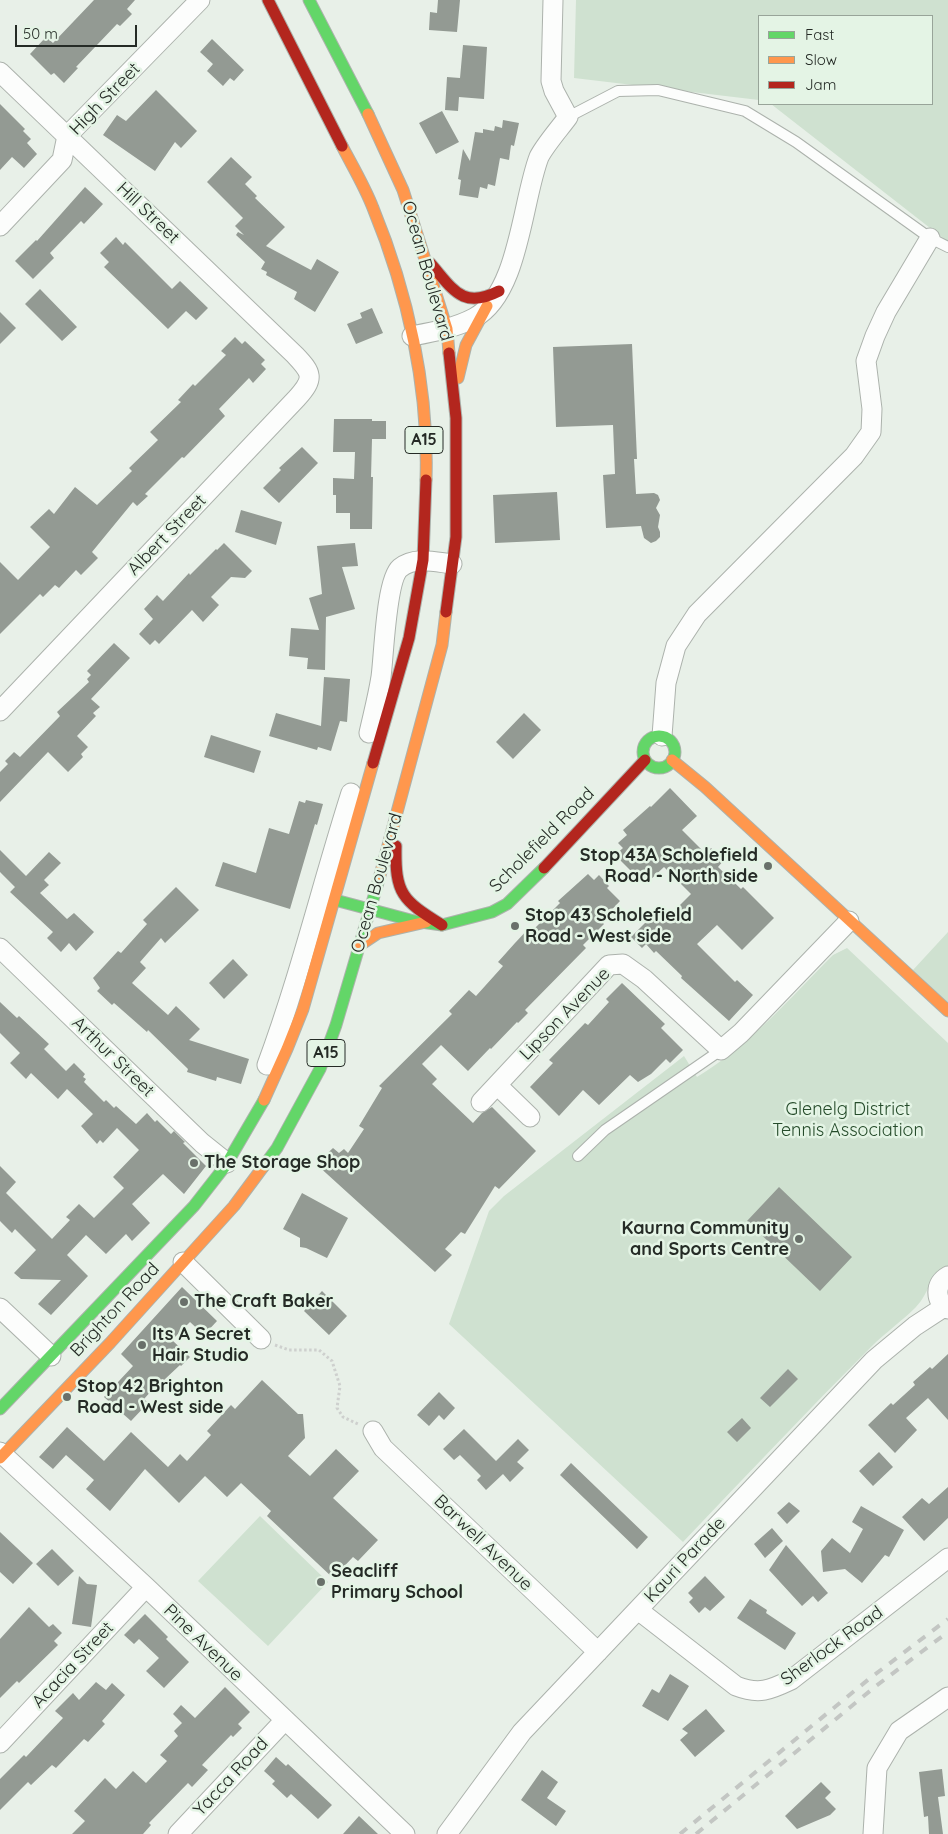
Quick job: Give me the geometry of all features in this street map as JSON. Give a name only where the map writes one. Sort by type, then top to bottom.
[{"type":"main road","name":"Ocean Boulevard","points":[[227,1163],[250,1125],[288,1049],[303,1008],[410,638],[423,560],[426,467],[423,412],[412,336],[396,272],[373,207],[268,0]]},
{"type":"main road","name":"Ocean Boulevard","points":[[253,1183],[277,1148],[320,1069],[336,1025],[371,910],[442,645],[456,536],[456,418],[447,329],[403,190],[371,120],[309,0]]},
{"type":"main road","points":[[424,256],[453,289],[465,297],[480,299],[499,291]]},
{"type":"main road","points":[[454,400],[459,369],[466,345],[487,306]]},
{"type":"main road","points":[[657,736],[668,739],[674,748],[672,760],[668,765],[655,768],[645,760],[644,746],[647,741],[657,736]]},
{"type":"main road","name":"Scholefield Road","points":[[335,900],[371,910],[442,925],[492,912],[507,904],[525,888],[645,760]]},
{"type":"main road","points":[[672,760],[705,787],[948,1011]]},
{"type":"main road","points":[[396,817],[396,876],[403,893],[414,908],[442,925]]},
{"type":"main road","points":[[360,946],[378,933],[426,922]]},
{"type":"main road","name":"Brighton Road","points":[[0,1409],[180,1221],[211,1186],[227,1163]]},
{"type":"main road","name":"Brighton Road","points":[[1,1455],[110,1342],[253,1183]]},
{"type":"street","name":"High Street","points":[[0,226],[62,160],[67,136],[200,0]]},
{"type":"street","points":[[412,336],[447,329],[475,317],[499,291],[509,272],[540,156],[568,117],[554,91],[551,81],[553,0]]},
{"type":"street","name":"Hill Street","points":[[0,72],[295,355]]},
{"type":"street","points":[[662,736],[666,682],[676,646],[697,614],[854,456],[871,432],[872,409],[866,361],[886,312],[930,238]]},
{"type":"street","name":"Albert Street","points":[[0,711],[305,389],[310,381],[308,369],[295,355]]},
{"type":"street","points":[[264,1071],[285,1017],[327,870],[368,739],[381,677],[392,582],[395,573],[412,562],[423,560],[452,564]]},
{"type":"street","points":[[720,1050],[740,1033],[849,920]]},
{"type":"street","name":"Arthur Street","points":[[0,948],[202,1143],[227,1163]]},
{"type":"street","name":"Lipson Avenue","points":[[481,1102],[609,965],[623,964],[644,979],[720,1050]]},
{"type":"street","points":[[497,1085],[530,1117]]},
{"type":"street","points":[[183,1262],[261,1339]]},
{"type":"street","points":[[946,1308],[937,1296],[937,1290],[941,1282],[948,1276]]},
{"type":"street","points":[[0,1308],[51,1356]]},
{"type":"street","name":"Kauri Parade","points":[[447,1834],[522,1732],[874,1360],[915,1326],[946,1308]]},
{"type":"street","name":"Barwell Avenue","points":[[373,1432],[383,1448],[598,1652]]},
{"type":"street","name":"Pine Avenue","points":[[1,1455],[146,1587],[284,1721],[405,1834]]},
{"type":"street","name":"Sherlock Road","points":[[638,1610],[736,1686],[748,1691],[771,1690],[791,1680],[948,1558]]},
{"type":"street","name":"Acacia Street","points":[[0,1743],[146,1587]]},
{"type":"street","points":[[873,1834],[876,1768],[899,1731],[948,1697]]},
{"type":"street","name":"Yacca Road","points":[[178,1834],[284,1721]]},
{"type":"lane","points":[[568,117],[618,91],[658,90],[745,110],[796,142],[930,238],[948,246]]},
{"type":"lane","points":[[578,1156],[604,1130],[720,1050]]},
{"type":"path","points":[[261,1339],[289,1350],[319,1350],[332,1361],[340,1386],[337,1408],[343,1417],[373,1432]]},
{"type":"green space","points":[[576,0],[948,0],[948,242],[772,105],[933,105],[933,15],[758,15],[758,100],[574,78]]},
{"type":"green space","points":[[948,932],[948,1003],[913,970]]},
{"type":"green space","name":"Glenelg District Tennis Association","points":[[847,948],[948,1043],[948,1266],[936,1275],[916,1307],[876,1342],[847,1371],[683,1542],[449,1324],[489,1211],[504,1196],[684,1056],[697,1077],[716,1064],[752,1036],[833,955]]},
{"type":"green space","points":[[260,1516],[328,1582],[268,1646],[198,1581]]},
{"type":"building","points":[[94,0],[135,0],[127,9],[132,14],[120,26],[117,24],[76,67],[78,68],[64,83],[54,73],[51,75],[30,54],[46,37],[53,43]]},
{"type":"building","points":[[438,0],[460,0],[457,32],[429,30],[430,12],[437,13]]},
{"type":"building","points":[[212,39],[244,70],[234,81],[230,78],[223,86],[207,71],[213,64],[200,52]]},
{"type":"building","points":[[463,45],[487,47],[484,99],[459,97],[458,111],[445,110],[447,77],[460,78]]},
{"type":"building","points":[[156,90],[197,131],[181,148],[175,142],[155,171],[103,135],[117,115],[126,121]]},
{"type":"building","points":[[0,104],[25,129],[23,131],[31,139],[27,143],[37,154],[24,168],[12,157],[0,170]]},
{"type":"building","points":[[442,111],[459,142],[436,154],[419,123]]},
{"type":"building","points":[[503,120],[519,123],[514,146],[511,145],[509,160],[500,158],[495,186],[488,184],[487,189],[480,187],[478,198],[459,195],[461,180],[458,179],[463,149],[470,161],[475,132],[483,133],[483,129],[494,131],[495,126],[502,128]]},
{"type":"building","points":[[231,157],[252,177],[245,184],[257,196],[255,198],[285,227],[266,246],[311,270],[317,259],[339,272],[315,312],[294,299],[297,292],[266,275],[267,272],[261,269],[265,262],[236,235],[238,232],[244,235],[235,226],[243,218],[207,182]]},
{"type":"building","points":[[85,187],[103,204],[84,224],[81,221],[50,253],[54,258],[33,279],[15,261],[37,241]]},
{"type":"building","points":[[116,237],[123,245],[125,242],[172,289],[180,281],[208,308],[196,320],[186,311],[168,329],[104,267],[109,262],[100,253]]},
{"type":"building","points":[[40,289],[77,327],[62,341],[25,304]]},
{"type":"building","points":[[372,308],[383,333],[356,344],[347,324],[362,318],[360,313]]},
{"type":"building","points":[[0,312],[16,328],[0,344]]},
{"type":"building","points":[[235,337],[242,344],[245,341],[265,360],[261,364],[266,369],[253,383],[249,378],[219,409],[225,416],[145,494],[148,496],[137,506],[133,502],[92,552],[98,558],[81,575],[76,570],[59,588],[55,585],[43,597],[40,594],[0,634],[0,562],[18,580],[50,547],[30,527],[49,509],[54,514],[75,487],[97,505],[132,471],[129,468],[158,440],[150,432],[181,402],[178,400],[193,384],[195,386],[226,355],[221,351]]},
{"type":"building","points":[[632,344],[637,459],[634,459],[636,494],[654,493],[658,495],[660,500],[656,508],[660,515],[658,527],[660,537],[651,543],[644,538],[641,526],[606,528],[603,475],[615,474],[613,425],[556,427],[553,347]]},
{"type":"building","points":[[334,419],[386,421],[386,439],[372,439],[372,529],[350,529],[350,513],[336,513],[336,495],[333,495],[333,478],[354,479],[355,452],[333,452]]},
{"type":"building","points":[[302,447],[318,463],[279,503],[263,488],[281,470],[279,468]]},
{"type":"building","points":[[557,492],[560,540],[495,543],[493,495]]},
{"type":"building","points":[[241,510],[282,522],[276,545],[235,532]]},
{"type":"building","points":[[224,543],[252,571],[245,578],[231,577],[211,597],[219,605],[203,622],[192,610],[159,644],[155,640],[150,645],[139,634],[153,619],[144,609],[157,595],[163,601],[189,573],[190,575]]},
{"type":"building","points":[[355,543],[358,566],[342,567],[355,609],[326,617],[325,670],[307,669],[308,658],[289,656],[291,628],[319,630],[309,598],[322,594],[317,546]]},
{"type":"building","points":[[114,643],[130,658],[91,699],[100,707],[93,713],[96,716],[77,736],[88,747],[81,754],[83,757],[68,772],[48,752],[0,802],[0,772],[8,764],[5,761],[14,752],[20,757],[60,716],[57,712],[89,682],[87,679],[91,675],[87,671]]},
{"type":"building","points":[[324,677],[350,679],[347,722],[340,721],[331,751],[318,747],[317,750],[269,736],[276,713],[321,726]]},
{"type":"building","points":[[524,713],[541,730],[513,759],[496,742]]},
{"type":"building","points":[[211,735],[261,751],[254,773],[204,757]]},
{"type":"building","points":[[670,788],[697,816],[682,830],[706,854],[711,848],[724,860],[718,867],[741,889],[743,887],[774,918],[742,950],[717,925],[697,944],[735,982],[737,980],[753,995],[729,1021],[681,978],[682,976],[656,951],[654,953],[646,944],[642,948],[631,937],[660,908],[668,917],[691,894],[664,867],[648,882],[642,882],[615,855],[623,848],[618,843],[627,835],[623,830],[651,807]]},
{"type":"building","points":[[306,800],[323,804],[317,825],[315,824],[290,909],[215,886],[223,862],[256,873],[269,828],[289,834],[299,801],[305,803]]},
{"type":"building","points":[[0,850],[26,876],[49,852],[61,863],[44,880],[49,885],[40,893],[67,919],[74,913],[94,932],[76,951],[69,943],[61,952],[47,938],[53,932],[10,892],[15,887],[0,872]]},
{"type":"building","points":[[588,874],[594,880],[599,875],[609,886],[607,888],[620,901],[601,921],[604,924],[583,945],[586,948],[525,1010],[528,1013],[468,1071],[441,1045],[422,1064],[437,1079],[432,1084],[473,1123],[482,1113],[492,1107],[536,1151],[499,1189],[495,1186],[465,1234],[461,1232],[445,1249],[452,1255],[435,1272],[316,1164],[333,1148],[339,1153],[344,1149],[348,1153],[364,1129],[359,1126],[382,1088],[379,1086],[452,1014],[449,1011],[469,990],[476,996],[503,966],[498,962],[515,943],[530,927],[533,930],[560,903],[558,901]]},
{"type":"building","points":[[176,887],[199,910],[165,943],[161,938],[140,962],[146,968],[132,983],[168,1015],[176,1006],[200,1029],[189,1040],[249,1059],[241,1084],[217,1077],[216,1081],[187,1072],[188,1069],[148,1030],[147,1032],[114,1003],[112,1005],[97,991],[100,988],[93,978],[118,951],[121,953],[147,924],[143,920]]},
{"type":"building","points":[[233,959],[248,975],[224,999],[209,983]]},
{"type":"building","points":[[622,983],[665,1024],[661,1028],[683,1050],[670,1063],[666,1059],[651,1074],[638,1082],[630,1075],[599,1105],[583,1090],[559,1116],[530,1087],[553,1063],[549,1060],[585,1023],[588,1025],[609,1002],[606,999]]},
{"type":"building","points":[[0,1002],[17,1018],[19,1016],[49,1044],[44,1049],[66,1071],[74,1063],[85,1074],[83,1077],[86,1079],[84,1082],[104,1102],[106,1100],[114,1108],[116,1106],[136,1124],[147,1113],[155,1122],[157,1120],[171,1134],[174,1131],[206,1166],[184,1194],[163,1174],[132,1204],[150,1223],[132,1241],[126,1234],[106,1254],[86,1235],[67,1255],[88,1276],[51,1315],[38,1304],[61,1280],[21,1279],[14,1273],[36,1250],[15,1229],[12,1233],[0,1221],[0,1166],[16,1182],[6,1193],[52,1239],[70,1220],[66,1217],[79,1204],[94,1218],[124,1188],[113,1177],[139,1150],[117,1128],[103,1143],[100,1140],[97,1144],[81,1126],[93,1114],[67,1089],[58,1099],[31,1073],[26,1079],[10,1063],[20,1053],[0,1033]]},
{"type":"building","name":"Kaurna Community and Sports Centre","points":[[779,1187],[852,1257],[820,1291],[747,1221]]},
{"type":"building","points":[[302,1193],[348,1218],[327,1258],[300,1247],[300,1238],[283,1229]]},
{"type":"building","points":[[182,1287],[217,1321],[204,1335],[190,1322],[172,1340],[190,1357],[164,1380],[162,1379],[144,1399],[148,1403],[131,1421],[104,1397],[133,1366],[121,1354]]},
{"type":"building","points":[[322,1291],[347,1316],[329,1335],[304,1311]]},
{"type":"building","points":[[948,1354],[948,1420],[928,1398],[906,1418],[917,1430],[895,1453],[868,1425],[891,1403],[893,1405],[915,1385],[913,1382],[930,1367],[932,1369]]},
{"type":"building","points":[[788,1369],[798,1379],[770,1407],[760,1398]]},
{"type":"building","points":[[262,1380],[298,1414],[303,1414],[305,1438],[288,1456],[310,1476],[336,1449],[359,1471],[333,1498],[378,1540],[358,1561],[353,1557],[333,1578],[267,1516],[271,1511],[241,1483],[227,1497],[205,1476],[179,1503],[145,1469],[110,1511],[86,1489],[94,1480],[66,1455],[53,1469],[39,1457],[67,1427],[104,1461],[131,1432],[168,1467],[180,1454],[187,1461],[211,1435],[207,1431],[231,1405],[235,1409]]},
{"type":"building","points":[[439,1392],[455,1408],[444,1420],[439,1415],[429,1426],[417,1415]]},
{"type":"building","points":[[742,1418],[751,1428],[737,1442],[727,1432]]},
{"type":"building","points":[[464,1429],[496,1461],[518,1439],[529,1450],[517,1462],[524,1468],[510,1482],[503,1474],[486,1490],[477,1480],[481,1476],[460,1455],[454,1460],[443,1449]]},
{"type":"building","points":[[879,1452],[893,1467],[873,1486],[859,1471]]},
{"type":"building","points":[[571,1463],[648,1537],[637,1549],[560,1475]]},
{"type":"building","points":[[948,1487],[948,1518],[924,1541],[902,1517],[922,1498],[929,1504]]},
{"type":"building","points":[[789,1502],[800,1511],[787,1524],[777,1513]]},
{"type":"building","points":[[861,1506],[904,1530],[889,1557],[885,1555],[862,1583],[845,1569],[823,1572],[821,1551],[832,1538],[850,1553],[863,1529],[852,1522]]},
{"type":"building","points":[[772,1528],[783,1541],[765,1558],[754,1544]]},
{"type":"building","points":[[0,1532],[33,1563],[13,1584],[0,1572]]},
{"type":"building","points":[[786,1545],[828,1593],[818,1602],[813,1596],[802,1606],[769,1570]]},
{"type":"building","points":[[52,1549],[74,1571],[58,1586],[36,1564]]},
{"type":"building","points":[[79,1576],[87,1584],[97,1585],[91,1627],[72,1624]]},
{"type":"building","points":[[705,1576],[725,1597],[710,1611],[705,1607],[699,1613],[689,1602],[693,1598],[688,1593]]},
{"type":"building","points":[[750,1599],[767,1610],[766,1613],[796,1633],[785,1650],[737,1618]]},
{"type":"building","points":[[29,1607],[49,1627],[53,1624],[62,1633],[54,1641],[58,1645],[19,1683],[17,1681],[0,1698],[0,1639]]},
{"type":"building","points":[[145,1614],[189,1662],[164,1688],[146,1671],[159,1658],[139,1639],[134,1644],[124,1635]]},
{"type":"building","points":[[670,1674],[689,1686],[668,1721],[642,1706],[652,1689],[659,1693]]},
{"type":"building","points":[[96,1682],[106,1690],[112,1683],[125,1695],[102,1721],[105,1724],[88,1742],[84,1739],[56,1768],[52,1765],[31,1785],[28,1782],[0,1810],[0,1779],[24,1755],[26,1757],[63,1718],[55,1711],[73,1693],[79,1700]]},
{"type":"building","points":[[225,1687],[250,1712],[238,1724],[242,1728],[233,1737],[231,1735],[202,1765],[208,1770],[192,1787],[188,1783],[149,1823],[151,1825],[143,1834],[72,1834],[85,1821],[74,1811],[105,1778],[116,1789],[133,1771],[146,1783],[167,1761],[160,1755],[178,1736],[174,1731],[182,1723],[173,1714],[181,1705],[195,1718]]},
{"type":"building","points":[[706,1709],[725,1731],[695,1757],[680,1740],[688,1733],[682,1729]]},
{"type":"building","points":[[276,1757],[286,1766],[288,1764],[332,1805],[318,1819],[291,1794],[287,1798],[272,1784],[275,1781],[264,1771]]},
{"type":"building","points":[[942,1769],[945,1796],[938,1797],[943,1834],[929,1834],[928,1816],[924,1817],[919,1772]]},
{"type":"building","points":[[542,1770],[558,1782],[547,1798],[566,1811],[556,1826],[521,1800]]},
{"type":"building","points":[[821,1782],[831,1792],[825,1798],[836,1809],[830,1815],[797,1829],[785,1816]]},
{"type":"building","points":[[359,1816],[378,1834],[343,1834]]},
{"type":"railway","points":[[680,1834],[869,1679],[948,1619]]},
{"type":"railway","points":[[696,1834],[876,1686],[948,1632]]},
{"type":"traffic: fast","points":[[309,0],[368,114]]},
{"type":"traffic: fast","points":[[659,736],[665,737],[670,741],[674,746],[675,752],[674,758],[670,763],[665,767],[659,768],[653,767],[648,763],[644,758],[643,752],[644,746],[648,741],[653,737],[659,736]]},
{"type":"traffic: fast","points":[[335,900],[414,921],[442,925],[492,912],[507,904],[544,868]]},
{"type":"traffic: fast","points":[[263,1167],[277,1148],[320,1069],[336,1025],[379,879]]},
{"type":"traffic: fast","points":[[0,1409],[194,1206],[226,1165],[264,1100]]},
{"type":"traffic: slow","points":[[368,114],[403,190],[447,329],[449,353]]},
{"type":"traffic: slow","points":[[342,146],[373,208],[406,307],[420,376],[426,445],[426,480]]},
{"type":"traffic: slow","points":[[458,378],[466,345],[487,306]]},
{"type":"traffic: slow","points":[[379,879],[442,645],[446,612]]},
{"type":"traffic: slow","points":[[672,760],[705,787],[948,1011]]},
{"type":"traffic: slow","points":[[264,1100],[303,1009],[373,763]]},
{"type":"traffic: slow","points":[[360,945],[378,933],[426,922]]},
{"type":"traffic: slow","points":[[0,1458],[110,1343],[234,1206],[263,1167]]},
{"type":"traffic: jam","points":[[268,0],[342,146]]},
{"type":"traffic: jam","points":[[430,263],[459,294],[476,298],[499,291]]},
{"type":"traffic: jam","points":[[446,612],[456,537],[456,418],[449,353]]},
{"type":"traffic: jam","points":[[373,763],[409,638],[423,560],[426,480]]},
{"type":"traffic: jam","points":[[544,868],[645,760]]},
{"type":"traffic: jam","points":[[396,846],[397,875],[404,894],[418,909],[442,925]]},
{"type":"place","name":"Stop 43A Scholefield Road - North side","points":[[768,866]]},
{"type":"place","name":"Stop 43 Scholefield Road - West side","points":[[515,926]]},
{"type":"place","name":"The Storage Shop","points":[[194,1163]]},
{"type":"place","name":"Kaurna Community and Sports Centre","points":[[799,1239]]},
{"type":"place","name":"The Craft Baker","points":[[184,1302]]},
{"type":"place","name":"Its A Secret Hair Studio","points":[[142,1345]]},
{"type":"place","name":"Stop 42 Brighton Road - West side","points":[[67,1397]]},
{"type":"place","name":"Seacliff Primary School","points":[[321,1582]]}]
